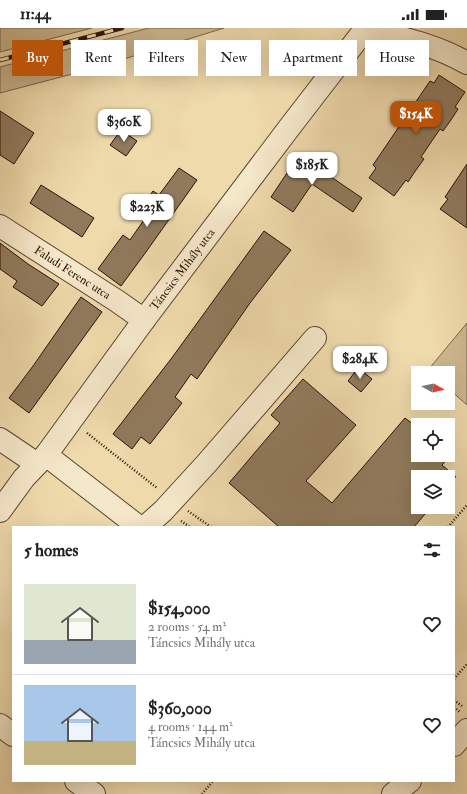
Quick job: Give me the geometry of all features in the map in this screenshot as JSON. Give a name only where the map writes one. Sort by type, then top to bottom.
[{"type":"street","points":[[365,30],[423,44],[455,56],[467,63]]},
{"type":"street","name":"Táncsics Mihály utca","points":[[0,510],[24,478],[42,460],[144,320],[365,30]]},
{"type":"street","name":"Faludi Ferenc utca","points":[[0,226],[144,320]]},
{"type":"street","points":[[146,526],[163,511],[207,463],[315,338]]},
{"type":"street","points":[[0,439],[42,460],[138,526]]},
{"type":"street","points":[[0,725],[12,733]]},
{"type":"street","points":[[77,782],[94,794]]},
{"type":"street","points":[[393,794],[409,782]]},
{"type":"path","points":[[81,429],[172,500],[210,526]]},
{"type":"path","points":[[449,526],[467,506]]},
{"type":"path","points":[[455,678],[467,664]]},
{"type":"path","points":[[455,701],[462,706]]},
{"type":"path","points":[[202,794],[212,782]]},
{"type":"shaded area","points":[[0,28],[92,28],[46,40],[12,40],[12,49],[0,52]]},
{"type":"shaded area","points":[[149,28],[224,28],[185,40],[134,40],[134,56],[126,58],[126,40],[103,40]]},
{"type":"shaded area","points":[[71,48],[71,74],[0,93],[0,67],[12,64],[12,76],[63,76],[63,51]]},
{"type":"shaded area","points":[[467,323],[467,405],[455,394],[455,366],[431,366]]},
{"type":"building","points":[[439,75],[465,92],[455,107],[458,109],[451,120],[443,131],[440,129],[421,157],[424,159],[408,182],[406,180],[394,196],[369,178],[376,168],[373,165],[430,81],[434,83]]},
{"type":"building","points":[[0,111],[34,133],[14,164],[0,155]]},
{"type":"building","points":[[121,130],[137,141],[126,156],[110,145]]},
{"type":"building","points":[[299,155],[362,198],[353,212],[312,184],[293,212],[271,197]]},
{"type":"building","points":[[467,164],[467,228],[440,209],[448,199],[445,197]]},
{"type":"building","points":[[179,168],[197,180],[121,286],[98,269],[123,235],[130,240],[146,217],[139,212],[153,191],[159,195]]},
{"type":"building","points":[[41,185],[94,218],[82,237],[30,203]]},
{"type":"building","points":[[264,231],[291,250],[250,303],[197,379],[191,374],[175,397],[182,403],[150,444],[141,437],[132,449],[113,434],[171,359]]},
{"type":"building","points":[[0,243],[28,264],[59,284],[42,306],[13,287],[17,281],[0,269]]},
{"type":"building","points":[[81,297],[102,312],[29,413],[9,398]]},
{"type":"building","points":[[358,368],[372,379],[361,392],[348,381]]},
{"type":"building","points":[[303,379],[356,425],[306,481],[332,503],[405,418],[411,423],[411,462],[445,462],[442,465],[448,470],[411,470],[411,514],[425,514],[415,526],[278,526],[229,483],[280,423],[271,415]]},
{"type":"railway","points":[[0,60],[122,28]]}]
